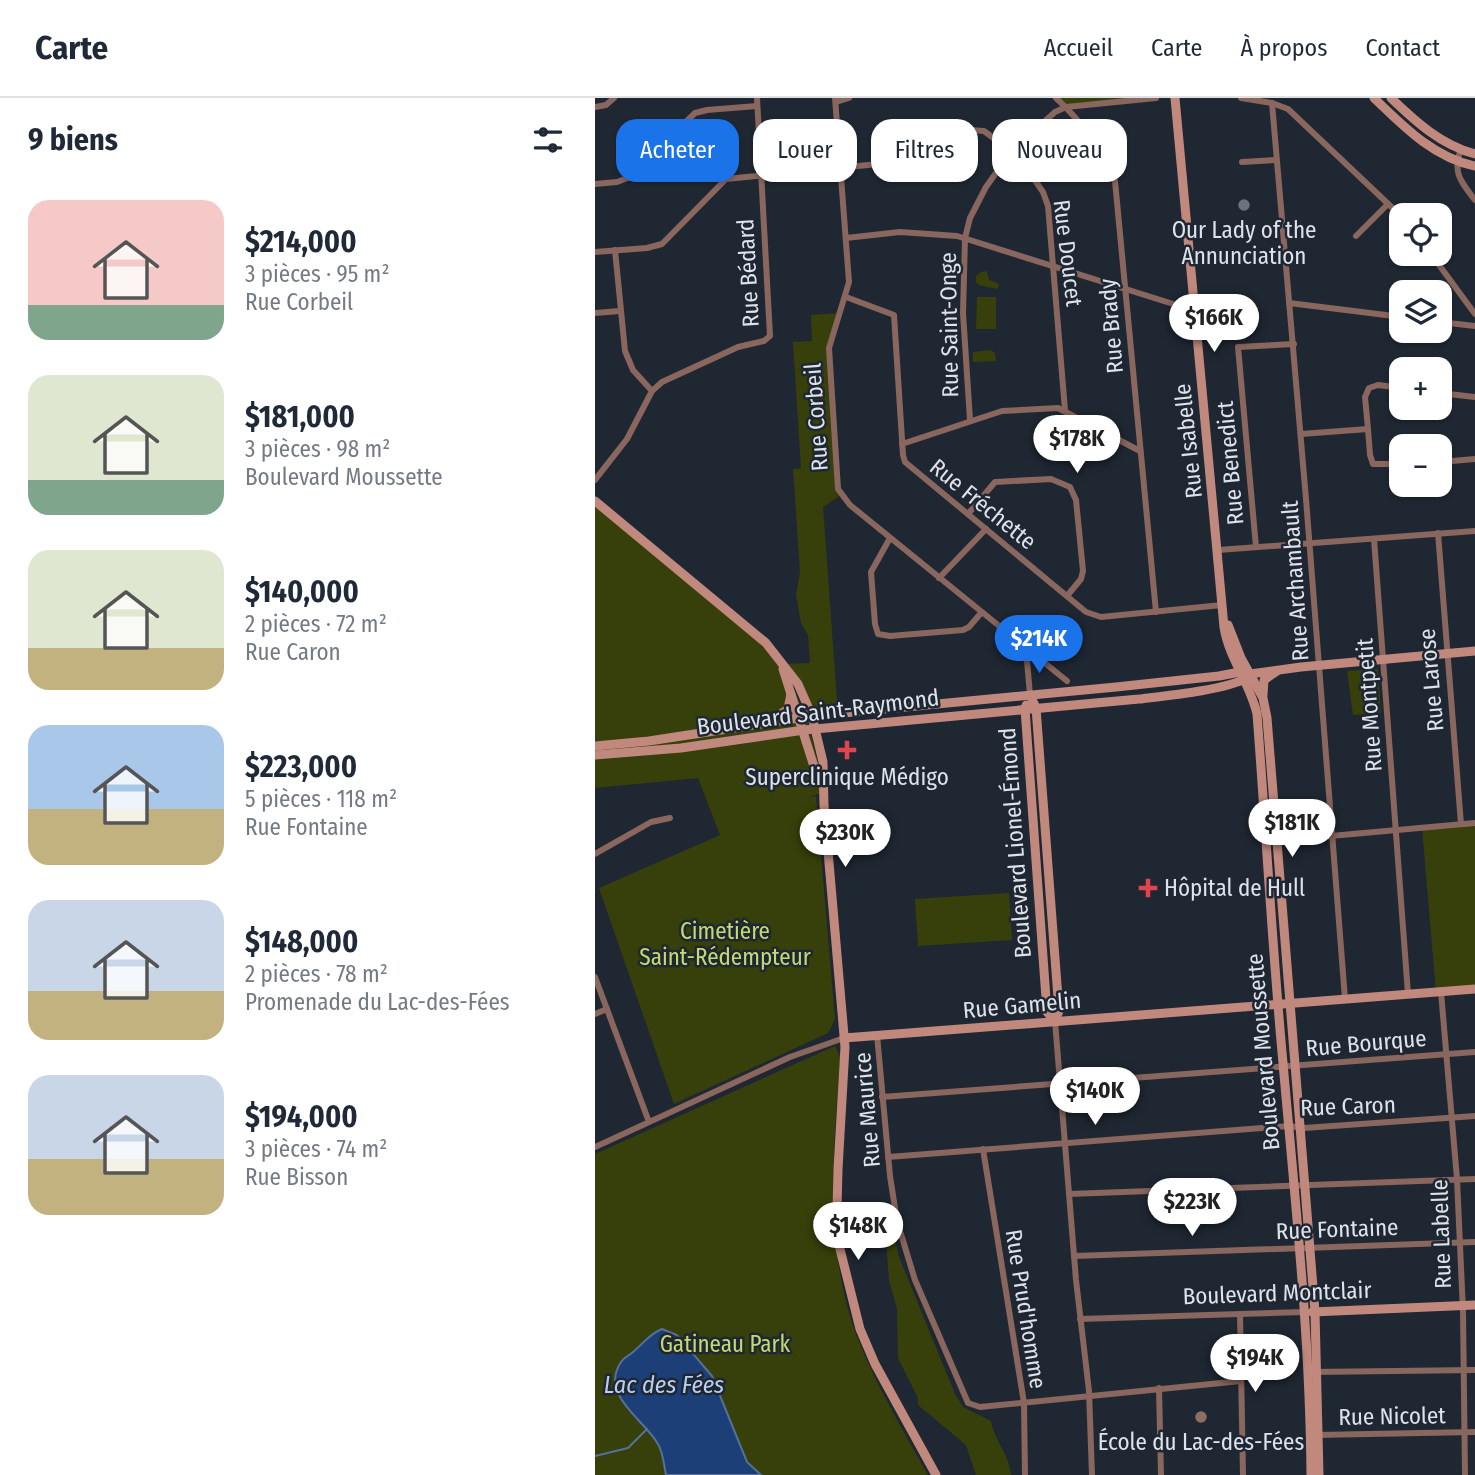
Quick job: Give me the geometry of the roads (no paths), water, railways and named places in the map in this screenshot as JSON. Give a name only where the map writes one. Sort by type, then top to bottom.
[{"type":"street","points":[[595,107],[606,105],[614,98]]},
{"type":"street","name":"Rue Bédard","points":[[757,98],[758,119]]},
{"type":"street","points":[[835,100],[849,98]]},
{"type":"street","name":"Rue Brady","points":[[1056,98],[1105,158],[1115,181],[1156,612]]},
{"type":"street","name":"Rue Saint-Onge","points":[[1046,119],[1055,111],[1066,107],[1156,98]]},
{"type":"street","name":"Rue Isabelle","points":[[1175,98],[1224,627],[1230,652],[1245,675]]},
{"type":"street","points":[[1243,98],[1288,109],[1388,204],[1356,236]]},
{"type":"street","points":[[1374,98],[1415,136],[1456,161],[1475,166]]},
{"type":"street","points":[[1391,98],[1420,125],[1461,149],[1475,154]]},
{"type":"street","name":"Rue Corbeil","points":[[835,100],[837,119]]},
{"type":"street","name":"Rue Archambault","points":[[1272,103],[1294,344],[1345,999]]},
{"type":"street","points":[[595,184],[617,182],[630,177],[695,113],[757,106]]},
{"type":"street","name":"Rue Doucet","points":[[857,167],[879,164],[956,129],[984,131],[992,137]]},
{"type":"street","points":[[1461,149],[1456,161],[1458,176],[1475,200]]},
{"type":"street","points":[[1242,162],[1276,160]]},
{"type":"street","name":"Rue Doucet","points":[[595,252],[655,247],[667,239],[721,182],[753,176]]},
{"type":"street","name":"Rue Saint-Onge","points":[[970,420],[963,321],[965,238],[977,201],[992,179]]},
{"type":"street","name":"Rue Bédard","points":[[652,391],[670,377],[738,347],[769,338],[771,328],[761,182]]},
{"type":"street","name":"Rue Corbeil","points":[[842,182],[849,282],[829,348],[838,489],[850,505],[1067,681]]},
{"type":"street","name":"Rue Doucet","points":[[1035,182],[1046,199],[1065,410]]},
{"type":"street","points":[[846,238],[899,232],[965,238],[1195,309]]},
{"type":"street","points":[[595,480],[634,430],[652,391],[627,360],[615,250]]},
{"type":"street","points":[[1440,266],[1475,314]]},
{"type":"street","name":"Rue Fréchette","points":[[846,297],[894,315],[902,444],[907,464],[1086,612],[1096,617],[1223,609]]},
{"type":"street","points":[[1289,303],[1389,315]]},
{"type":"street","points":[[595,313],[620,311]]},
{"type":"street","points":[[1452,323],[1475,326]]},
{"type":"street","name":"Rue Benedict","points":[[1256,547],[1238,347],[1294,344]]},
{"type":"street","points":[[1389,386],[1378,385],[1369,388],[1365,397],[1373,464],[1389,464]]},
{"type":"street","points":[[1452,394],[1475,397]]},
{"type":"street","points":[[902,444],[970,420],[1009,410],[1058,408],[1140,451]]},
{"type":"street","points":[[1301,434],[1368,429]]},
{"type":"street","points":[[1452,461],[1475,459]]},
{"type":"street","points":[[968,514],[995,482],[1051,479],[1070,487],[1076,500],[1083,571],[1081,579],[1067,596]]},
{"type":"street","points":[[595,501],[766,643],[798,684],[812,716],[823,762],[824,805],[844,1038],[837,1210],[840,1249],[860,1329],[875,1364],[936,1475]]},
{"type":"street","points":[[939,578],[986,529]]},
{"type":"street","points":[[1218,550],[1475,531]]},
{"type":"street","name":"Rue Larose","points":[[1438,533],[1461,824]]},
{"type":"street","points":[[890,538],[871,572],[875,625],[879,634],[890,636],[963,630],[981,613]]},
{"type":"street","name":"Rue Montpetit","points":[[1374,538],[1408,994]]},
{"type":"street","name":"Rue Isabelle","points":[[1223,609],[1245,675]]},
{"type":"street","points":[[1026,649],[1030,695]]},
{"type":"street","name":"Boulevard Saint-Raymond","points":[[595,755],[681,748],[804,730],[1165,696],[1245,675],[1278,670],[1475,651]]},
{"type":"street","points":[[1219,676],[1228,665],[1230,652]]},
{"type":"street","points":[[782,664],[817,770],[824,805]]},
{"type":"street","points":[[1263,698],[1264,680],[1278,670]]},
{"type":"street","name":"Boulevard Saint-Raymond","points":[[595,746],[649,741],[812,716],[1245,675]]},
{"type":"street","name":"Boulevard Moussette","points":[[1245,675],[1263,698],[1267,718],[1278,1004],[1300,1248],[1310,1312]]},
{"type":"street","name":"Boulevard Moussette","points":[[1245,675],[1257,714],[1289,1003],[1305,1186],[1310,1248],[1313,1372],[1314,1435],[1311,1475]]},
{"type":"street","points":[[763,723],[786,713],[790,706],[791,693]]},
{"type":"street","name":"Boulevard Lionel-Émond","points":[[1030,695],[1036,708],[1059,1011],[1055,1021],[1074,1256],[1089,1396],[1092,1475]]},
{"type":"street","name":"Boulevard Lionel-Émond","points":[[1030,695],[1025,709],[1047,1012],[1055,1021]]},
{"type":"street","points":[[595,855],[651,822],[670,818]]},
{"type":"street","points":[[1271,841],[1475,823]]},
{"type":"street","points":[[595,977],[649,1122]]},
{"type":"street","name":"Rue Gamelin","points":[[595,1146],[790,1057],[844,1038],[1475,989]]},
{"type":"street","name":"Rue Labelle","points":[[1441,992],[1457,1180],[1465,1475]]},
{"type":"street","points":[[595,1014],[607,1009]]},
{"type":"street","name":"Rue Maurice","points":[[877,1035],[888,1157],[897,1221],[909,1265],[966,1400],[972,1406],[1241,1381]]},
{"type":"street","name":"Rue Bourque","points":[[882,1097],[1475,1052]]},
{"type":"street","name":"Rue Caron","points":[[888,1157],[1289,1126],[1300,1128],[1475,1116]]},
{"type":"street","name":"Rue Prud'homme","points":[[983,1149],[1024,1403],[1025,1475]]},
{"type":"street","points":[[1069,1194],[1475,1179]]},
{"type":"street","name":"Rue Fontaine","points":[[1074,1256],[1475,1242]]},
{"type":"street","name":"Boulevard Montclair","points":[[1080,1319],[1475,1305]]},
{"type":"street","points":[[1240,1314],[1243,1475]]},
{"type":"street","points":[[1313,1372],[1475,1370]]},
{"type":"street","points":[[1159,1388],[1161,1475]]},
{"type":"street","name":"Rue Nicolet","points":[[1314,1435],[1475,1432]]},
{"type":"street","name":"Boulevard Moussette","points":[[1314,1435],[1319,1475]]},
{"type":"water","name":"Lac des Fées","points":[[662,1329],[677,1335],[712,1376],[747,1462],[761,1475],[666,1475],[658,1444],[626,1406],[616,1385],[616,1374],[622,1360]]},
{"type":"waterway","points":[[595,1456],[628,1448],[647,1429]]},
{"type":"place","name":"Our Lady of the Annunciation","points":[[1244,205]]},
{"type":"place","name":"Superclinique Médigo","points":[[847,750]]},
{"type":"place","name":"Hôpital de Hull","points":[[1148,888]]},
{"type":"place","name":"École du Lac-des-Fées","points":[[1201,1417]]},
{"type":"park label","name":"Cimetière Saint-Rédempteur","points":[[725,944]]},
{"type":"park label","name":"Gatineau Park","points":[[725,1344]]}]
